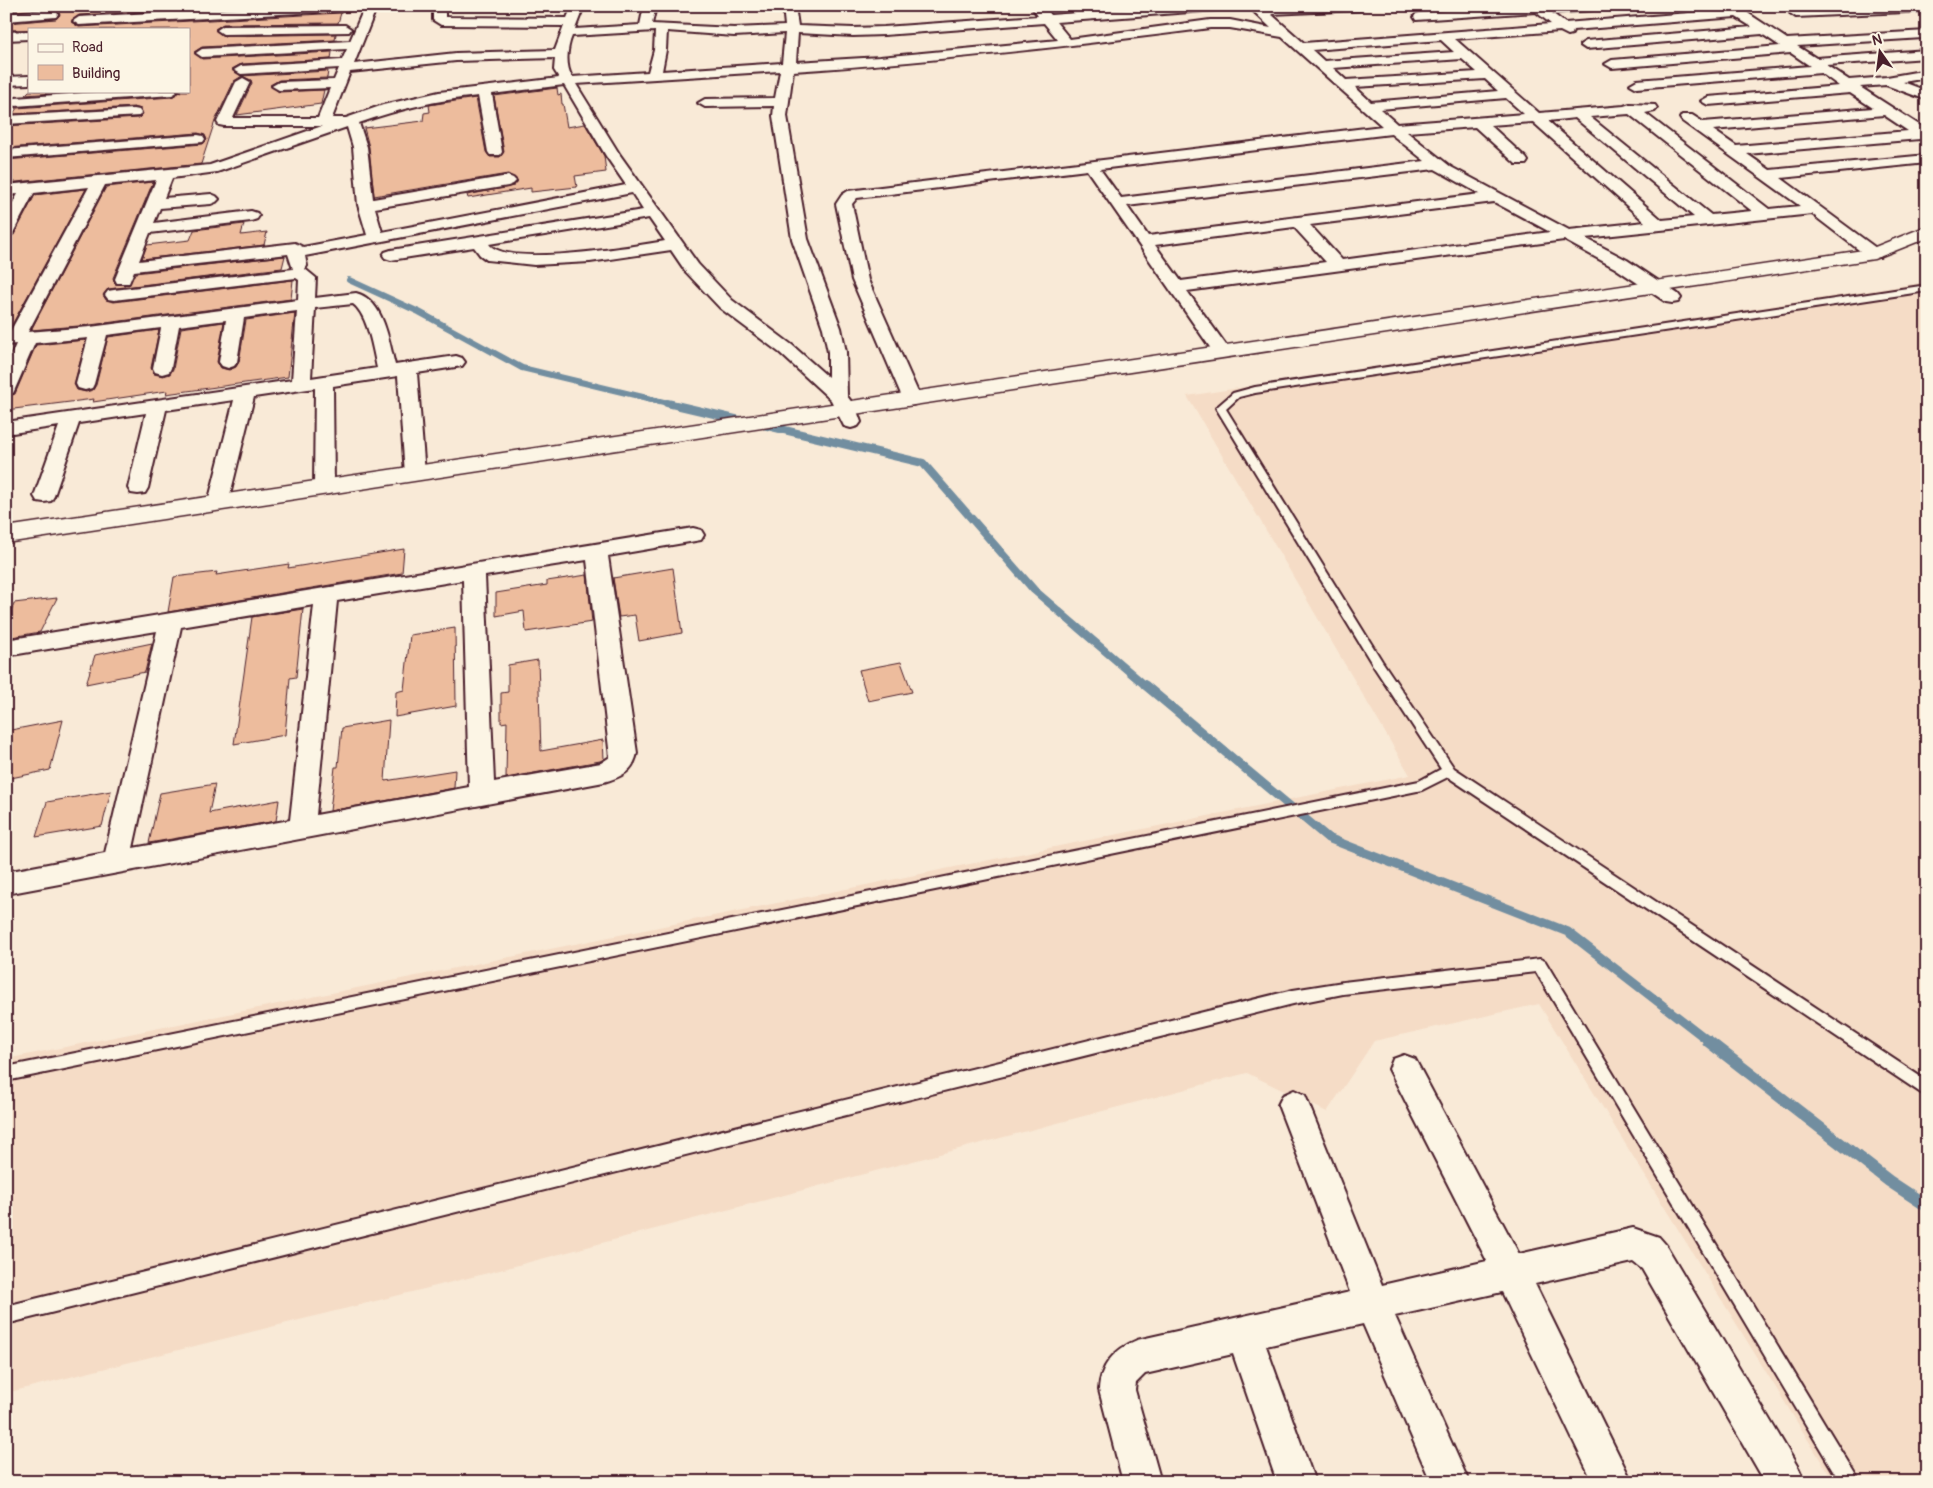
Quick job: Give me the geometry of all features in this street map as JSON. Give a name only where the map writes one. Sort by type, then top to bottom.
[{"type":"street","points":[[76,25],[91,6]]},
{"type":"street","points":[[76,25],[224,10],[352,6]]},
{"type":"street","points":[[324,120],[371,6]]},
{"type":"street","points":[[439,6],[439,20],[444,21],[570,28],[644,29],[661,27],[694,31],[734,32],[792,28],[853,32],[1047,18],[1105,10],[1217,6]]},
{"type":"street","points":[[578,6],[562,45],[561,70],[612,156],[692,268],[726,304],[786,349],[840,412]]},
{"type":"street","points":[[644,29],[650,6]]},
{"type":"street","points":[[789,6],[792,28],[780,116],[800,239],[832,328],[837,360],[840,412]]},
{"type":"street","points":[[1037,6],[1067,43]]},
{"type":"street","points":[[1257,9],[1360,6]]},
{"type":"street","points":[[1420,17],[1592,6]]},
{"type":"street","points":[[1796,13],[1927,7]]},
{"type":"street","points":[[1538,8],[1637,84],[1664,110],[1700,127],[1815,209],[1874,254]]},
{"type":"street","points":[[1257,9],[1394,129],[1437,164],[1620,264],[1672,298]]},
{"type":"street","points":[[1300,47],[1563,27],[1733,10],[1924,136]]},
{"type":"street","points":[[968,12],[996,50]]},
{"type":"street","points":[[6,17],[52,14]]},
{"type":"street","points":[[6,190],[212,169],[287,141],[352,122],[388,108],[430,98],[484,90],[567,81],[787,68],[996,50],[1067,43],[1210,24],[1230,24],[1286,34]]},
{"type":"street","points":[[654,76],[660,50],[661,27]]},
{"type":"street","points":[[223,30],[362,29]]},
{"type":"street","points":[[1586,45],[1764,30]]},
{"type":"street","points":[[1612,64],[1926,32]]},
{"type":"street","points":[[6,36],[28,35]]},
{"type":"street","points":[[1444,36],[1659,226]]},
{"type":"street","points":[[195,49],[355,45]]},
{"type":"street","points":[[352,122],[324,120],[224,122],[242,76],[456,57],[561,54]]},
{"type":"street","points":[[1637,84],[1927,54]]},
{"type":"street","points":[[1323,65],[1465,55]]},
{"type":"street","points":[[1344,84],[1488,75]]},
{"type":"street","points":[[1664,110],[1672,91],[1699,97],[1848,86],[1923,76]]},
{"type":"street","points":[[6,81],[28,80]]},
{"type":"street","points":[[1887,80],[1927,96]]},
{"type":"street","points":[[280,86],[339,84]]},
{"type":"street","points":[[11,103],[28,85]]},
{"type":"street","points":[[1848,86],[1913,112]]},
{"type":"street","points":[[484,90],[494,152]]},
{"type":"street","points":[[11,103],[159,92]]},
{"type":"street","points":[[1370,106],[1510,94]]},
{"type":"street","points":[[912,398],[860,280],[844,204],[847,198],[854,194],[1394,129],[1630,108],[1709,115],[1714,111],[1714,106],[1699,97]]},
{"type":"street","points":[[704,103],[782,102]]},
{"type":"street","points":[[1630,108],[1766,214]]},
{"type":"street","points":[[1700,127],[1885,111]]},
{"type":"street","points":[[6,120],[134,113]]},
{"type":"street","points":[[1578,114],[1708,220]]},
{"type":"street","points":[[352,122],[360,147],[366,205],[376,238]]},
{"type":"street","points":[[1478,122],[1521,160]]},
{"type":"street","points":[[1733,151],[1924,136]]},
{"type":"street","points":[[6,154],[198,139]]},
{"type":"street","points":[[78,184],[100,147]]},
{"type":"street","points":[[1766,175],[1927,160]]},
{"type":"street","points":[[1117,203],[1437,164]]},
{"type":"street","points":[[1091,166],[1222,352]]},
{"type":"street","points":[[166,174],[143,229],[130,267],[114,295],[299,273],[308,278],[301,385]]},
{"type":"street","points":[[366,205],[508,181]]},
{"type":"street","points":[[6,389],[17,338],[99,182]]},
{"type":"street","points":[[297,253],[636,188]]},
{"type":"street","points":[[6,231],[28,189]]},
{"type":"street","points":[[1144,241],[1495,197]]},
{"type":"street","points":[[154,204],[211,199]]},
{"type":"street","points":[[1176,287],[1566,235],[1815,209]]},
{"type":"street","points":[[391,255],[653,213]]},
{"type":"street","points":[[143,229],[251,216]]},
{"type":"street","points":[[1298,222],[1338,265]]},
{"type":"street","points":[[6,551],[739,432],[912,398],[1874,254],[1927,231]]},
{"type":"street","points":[[478,240],[486,252],[493,256],[534,260],[590,257],[674,245]]},
{"type":"street","points":[[130,267],[295,248],[299,273]]},
{"type":"street","points":[[840,412],[1672,298],[1897,263],[1927,249]]},
{"type":"street","points":[[17,338],[99,331],[356,298],[367,306],[378,335],[387,371]]},
{"type":"street","points":[[228,362],[236,314]]},
{"type":"street","points":[[162,368],[171,322]]},
{"type":"street","points":[[85,384],[99,331]]},
{"type":"street","points":[[6,428],[456,362]]},
{"type":"street","points":[[407,369],[415,474]]},
{"type":"street","points":[[324,381],[324,488]]},
{"type":"street","points":[[218,504],[244,394]]},
{"type":"street","points":[[138,488],[157,407]]},
{"type":"street","points":[[44,496],[71,419]]},
{"type":"street","points":[[6,536],[415,474],[739,432]]},
{"type":"street","points":[[7,650],[692,535]]},
{"type":"street","points":[[6,882],[482,795],[604,772],[617,767],[623,761],[624,753],[597,552]]},
{"type":"street","points":[[474,572],[482,795]]},
{"type":"street","points":[[302,828],[326,596]]},
{"type":"street","points":[[117,862],[171,621]]},
{"type":"street","points":[[1404,1069],[1511,1273],[1613,1482]]},
{"type":"street","points":[[1294,1105],[1372,1304],[1450,1482]]},
{"type":"street","points":[[1142,1482],[1117,1390],[1117,1377],[1124,1368],[1137,1358],[1633,1245],[1647,1249],[1654,1257],[1786,1482]]},
{"type":"street","points":[[1244,1334],[1296,1482]]},
{"type":"lane","points":[[1927,288],[1255,390],[1236,395],[1221,408],[1378,664],[1449,771],[1927,1090]]},
{"type":"lane","points":[[6,1074],[1422,785],[1449,771]]},
{"type":"lane","points":[[6,1315],[1293,997],[1343,988],[1540,965],[1851,1482]]},
{"type":"shaded area","points":[[1927,282],[1927,1482],[1834,1482],[1539,1004],[1374,1041],[1327,1112],[1247,1073],[492,1272],[6,1393],[6,1059],[1410,775],[1187,396]]},
{"type":"building","points":[[12,6],[242,6],[79,15],[71,22],[79,27],[341,13],[338,23],[223,24],[215,29],[223,36],[336,34],[335,40],[202,47],[194,52],[202,59],[332,52],[331,59],[241,64],[232,69],[241,76],[328,71],[327,78],[279,80],[270,85],[279,92],[324,90],[321,104],[237,115],[252,83],[251,80],[242,76],[234,81],[215,121],[201,164],[6,183],[6,160],[203,144],[207,140],[205,135],[198,133],[6,148],[6,126],[139,118],[143,114],[141,109],[134,107],[13,114],[17,108],[172,97],[180,92],[190,92],[190,28],[28,28],[28,30],[6,30],[8,23],[56,19],[60,15],[58,10],[52,8],[11,11]]},
{"type":"building","points":[[557,88],[558,95],[561,94],[567,127],[585,124],[604,156],[606,172],[575,176],[577,187],[531,192],[531,188],[468,198],[467,195],[514,186],[517,180],[508,174],[374,196],[369,147],[364,128],[423,121],[424,113],[430,112],[429,105],[476,98],[486,152],[490,157],[500,157],[504,152],[494,96]]},
{"type":"building","points":[[28,92],[67,92],[25,95]]},
{"type":"building","points":[[153,182],[113,278],[115,284],[129,285],[135,273],[285,256],[282,268],[108,289],[103,295],[106,300],[114,302],[293,280],[291,299],[90,325],[31,330],[106,187]]},
{"type":"building","points":[[86,189],[6,333],[6,238],[14,235],[35,195]]},
{"type":"building","points":[[244,224],[241,235],[267,232],[264,245],[142,259],[147,245],[190,240],[194,230]]},
{"type":"building","points":[[295,313],[288,377],[166,394],[167,391],[93,402],[94,399],[6,410],[6,397],[15,394],[36,345],[86,340],[74,384],[77,390],[86,392],[93,390],[96,385],[108,337],[159,330],[151,368],[154,374],[163,376],[170,374],[173,369],[181,328],[224,322],[217,362],[221,368],[229,370],[236,367],[239,362],[246,320]]},
{"type":"building","points":[[404,549],[402,573],[168,612],[174,577],[217,572],[216,575],[289,564],[288,568]]},
{"type":"building","points":[[673,568],[682,633],[639,641],[635,615],[619,617],[613,578]]},
{"type":"building","points":[[587,575],[592,622],[526,632],[524,611],[496,616],[496,593],[547,585],[547,581]]},
{"type":"building","points":[[57,598],[40,632],[6,638],[6,624],[14,603]]},
{"type":"building","points":[[303,609],[296,677],[290,678],[285,735],[234,744],[252,617]]},
{"type":"building","points":[[455,628],[456,706],[395,717],[396,692],[404,690],[410,635]]},
{"type":"building","points":[[152,643],[145,672],[86,684],[95,655]]},
{"type":"building","points":[[538,660],[541,751],[603,740],[604,759],[506,778],[507,722],[501,723],[501,693],[508,692],[508,665]]},
{"type":"building","points":[[901,662],[912,692],[868,701],[859,670]]},
{"type":"building","points":[[63,720],[50,770],[6,779],[6,731]]},
{"type":"building","points":[[389,720],[385,781],[455,770],[454,788],[330,811],[335,767],[338,767],[342,728]]},
{"type":"building","points":[[215,784],[209,813],[279,800],[276,821],[149,843],[160,793]]},
{"type":"building","points":[[111,791],[102,826],[36,837],[47,802]]},
{"type":"waterway","points":[[349,280],[419,312],[522,368],[672,404]]},
{"type":"waterway","points":[[667,403],[744,421]]},
{"type":"waterway","points":[[759,424],[923,463],[1034,590],[1146,686]]},
{"type":"waterway","points":[[1145,685],[1328,838],[1568,932],[1710,1042]]},
{"type":"waterway","points":[[1708,1041],[1889,1181],[1927,1206]]}]
